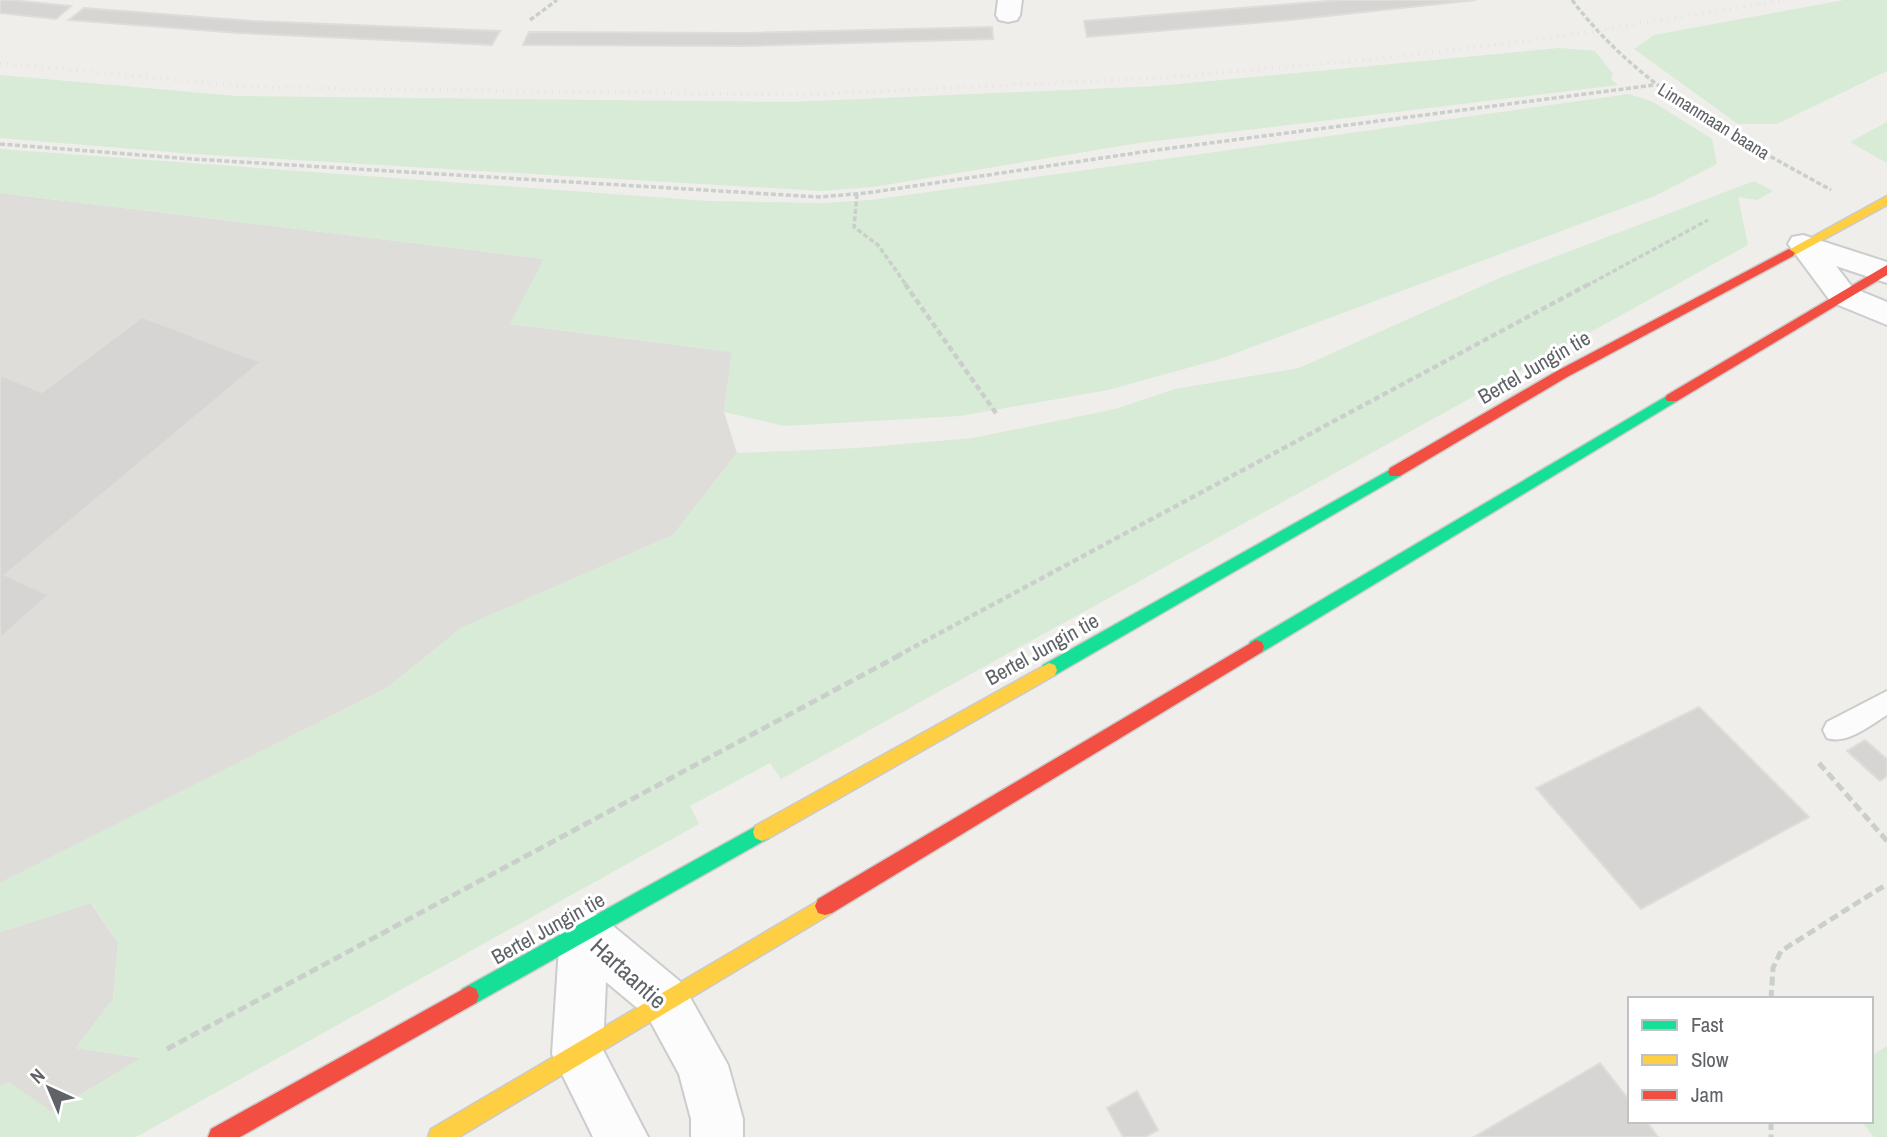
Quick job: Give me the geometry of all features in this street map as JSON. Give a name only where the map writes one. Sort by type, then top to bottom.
[{"type":"main road","name":"Bertel Jungin tie","points":[[219,1137],[1278,541],[1562,374],[1887,200]]},
{"type":"main road","points":[[439,1137],[1886,271]]},
{"type":"street","points":[[1803,244],[1886,271]]},
{"type":"street","points":[[1803,244],[1842,295],[1887,314]]},
{"type":"street","name":"Hartaantie","points":[[584,932],[665,1000],[702,1065],[717,1119],[718,1137]]},
{"type":"street","name":"Hartaantie","points":[[577,1054],[584,932]]},
{"type":"street","points":[[577,1054],[622,1137]]},
{"type":"lane","points":[[1837,730],[1887,702]]},
{"type":"path","points":[[530,20],[557,0]]},
{"type":"path","name":"Linnanmaan baana","points":[[1572,0],[1583,16],[1654,85],[1697,114],[1841,196]]},
{"type":"path","points":[[0,144],[775,196],[858,194],[1149,151],[1654,85]]},
{"type":"path","points":[[858,194],[855,227],[878,245],[998,416]]},
{"type":"path","points":[[167,1049],[1708,220]]},
{"type":"path","points":[[1812,755],[1887,841]]},
{"type":"path","points":[[1771,997],[1774,962],[1781,951],[1887,884]]},
{"type":"shaded area","points":[[0,193],[545,259],[510,324],[732,352],[724,412],[737,453],[673,535],[461,628],[387,688],[0,883]]},
{"type":"shaded area","points":[[91,903],[118,943],[113,999],[76,1048],[142,1058],[51,1112],[9,1082],[0,1086],[0,932]]},
{"type":"green space","points":[[1844,0],[1887,0],[1887,71],[1777,124],[1738,124],[1634,49],[1654,35]]},
{"type":"green space","points":[[1559,48],[1595,51],[1613,74],[1611,79],[1618,85],[1139,143],[873,187],[821,191],[194,154],[0,138],[0,75],[236,96],[792,102],[1158,86]]},
{"type":"green space","points":[[1629,94],[1653,102],[1712,139],[1717,164],[1655,196],[1220,359],[1108,390],[960,416],[784,426],[724,412],[732,352],[510,324],[544,259],[0,193],[0,149],[708,201],[822,203],[871,200]]},
{"type":"green space","points":[[1887,122],[1887,163],[1850,142]]},
{"type":"green space","points":[[1754,181],[1773,191],[1757,200],[1738,197],[1748,245],[781,779],[770,763],[690,806],[699,824],[136,1137],[0,1137],[0,1086],[9,1082],[52,1112],[141,1058],[76,1048],[113,999],[118,943],[92,903],[0,932],[0,883],[387,688],[461,628],[673,535],[737,453],[857,448],[973,438],[1115,409],[1175,389],[1299,368],[1502,277]]},
{"type":"green space","points":[[1887,1046],[1887,1137],[1874,1137],[1863,1123],[1873,1123],[1873,1055]]},
{"type":"building","points":[[0,0],[71,6],[56,19],[0,13]]},
{"type":"building","points":[[1339,0],[1476,0],[1290,20],[1087,37],[1084,21]]},
{"type":"building","points":[[84,8],[253,21],[500,31],[492,45],[239,33],[69,20]]},
{"type":"building","points":[[992,27],[993,39],[744,46],[523,45],[529,32],[746,33]]},
{"type":"building","points":[[142,317],[261,362],[5,575],[49,595],[0,638],[0,375],[42,392]]},
{"type":"building","points":[[1699,707],[1809,817],[1641,909],[1536,788]]},
{"type":"building","points":[[1865,740],[1887,759],[1887,776],[1880,781],[1847,751]]},
{"type":"building","points":[[1600,1063],[1628,1098],[1628,1123],[1648,1123],[1658,1137],[1474,1137]]},
{"type":"building","points":[[1137,1091],[1158,1130],[1145,1137],[1123,1137],[1107,1108]]},
{"type":"railway","points":[[0,63],[251,87],[798,95],[1161,78],[1378,59],[1549,38],[1786,0]]},
{"type":"traffic: fast","points":[[1256,647],[1672,398]]},
{"type":"traffic: fast","points":[[1049,670],[1395,472]]},
{"type":"traffic: fast","points":[[469,996],[762,832]]},
{"type":"traffic: slow","points":[[1789,253],[1887,200]]},
{"type":"traffic: slow","points":[[762,832],[1049,670]]},
{"type":"traffic: slow","points":[[439,1137],[825,906]]},
{"type":"traffic: jam","points":[[1395,472],[1562,374],[1789,253]]},
{"type":"traffic: jam","points":[[1672,398],[1887,269]]},
{"type":"traffic: jam","points":[[825,906],[1256,647]]},
{"type":"traffic: jam","points":[[219,1137],[469,996]]}]
